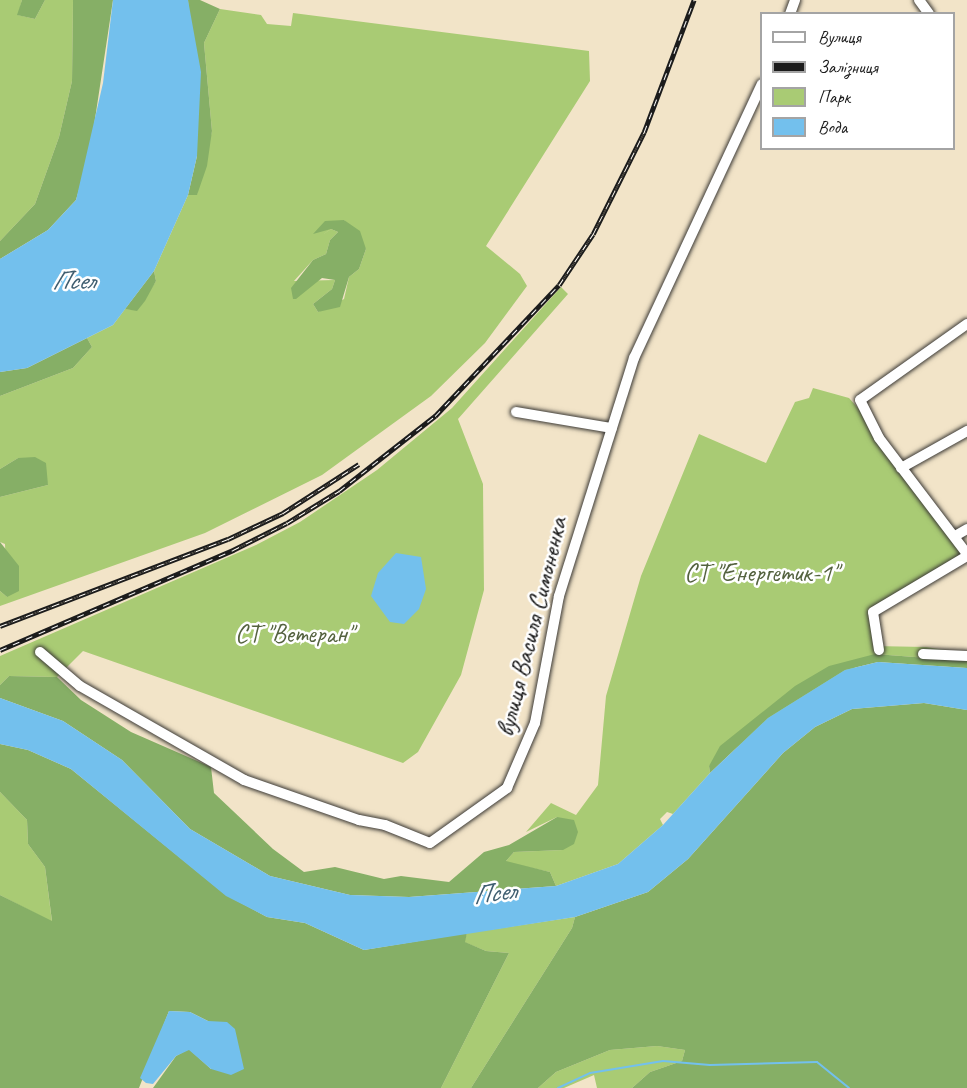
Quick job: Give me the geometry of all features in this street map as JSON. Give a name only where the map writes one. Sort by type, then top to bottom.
[{"type":"street","name":"вулиця Василя Симоненка","points":[[40,652],[80,686],[244,780],[359,820],[385,825],[430,843],[507,789],[516,771],[545,683],[559,596],[612,428],[648,324],[692,239],[760,88]]},
{"type":"street","points":[[879,650],[873,612],[967,555],[955,536],[879,438],[860,400],[967,324]]},
{"type":"street","points":[[516,412],[612,428]]},
{"type":"street","points":[[901,468],[967,431]]},
{"type":"street","points":[[955,536],[967,529]]},
{"type":"street","points":[[923,654],[967,656]]},
{"type":"green space","points":[[0,0],[22,0],[18,15],[35,19],[45,0],[73,0],[72,81],[59,137],[35,204],[0,241]]},
{"type":"green space","points":[[22,0],[45,0],[35,19],[17,15]]},
{"type":"green space","points":[[73,0],[113,0],[90,152],[76,200],[48,230],[0,259],[0,241],[35,204],[59,137],[72,81]]},
{"type":"green space","points":[[188,0],[200,0],[220,9],[204,43],[212,131],[207,166],[197,195],[188,195],[197,156]]},
{"type":"green space","points":[[220,9],[261,15],[267,24],[291,26],[293,13],[589,51],[590,81],[486,246],[520,274],[527,286],[485,343],[431,396],[322,475],[205,533],[0,606],[0,591],[7,597],[5,544],[0,542],[0,497],[48,485],[44,474],[18,458],[0,469],[0,396],[73,368],[92,347],[87,338],[113,325],[125,309],[137,310],[156,281],[154,271],[188,195],[197,194],[212,131],[204,43]],"holes":[[[344,220],[366,249],[359,269],[349,277],[344,299],[318,312],[313,304],[332,289],[335,280],[294,281],[313,260],[326,254],[330,240],[338,232],[331,229],[322,235]]]},
{"type":"green space","points":[[344,220],[360,231],[366,249],[359,269],[349,277],[340,307],[318,312],[313,304],[332,289],[335,280],[322,278],[296,299],[293,299],[291,288],[313,260],[326,254],[330,240],[338,232],[331,229],[313,234],[325,221]]},
{"type":"green space","points":[[154,271],[156,281],[145,301],[137,311],[125,309]]},
{"type":"green space","name":"СТ \"Ветеран\"","points":[[561,287],[568,294],[458,419],[483,484],[484,590],[461,675],[418,752],[403,763],[83,651],[57,677],[9,676],[0,685],[0,656],[256,545],[300,522],[377,470],[452,408]]},
{"type":"green space","points":[[87,338],[92,347],[73,368],[0,396],[0,372],[27,368]]},
{"type":"green space","name":"СТ \"Енергетик-1\"","points":[[813,388],[849,398],[865,416],[963,556],[870,612],[873,646],[926,647],[957,652],[967,661],[875,654],[709,766],[710,773],[673,814],[667,812],[660,819],[663,825],[618,864],[556,886],[550,872],[505,862],[514,852],[563,850],[557,817],[526,832],[551,803],[576,815],[598,785],[606,696],[641,576],[699,434],[766,463],[795,402],[809,398]]},
{"type":"green space","points":[[35,457],[46,463],[48,485],[0,497],[0,469],[18,458]]},
{"type":"green space","points":[[0,542],[19,566],[19,591],[7,597],[0,591]]},
{"type":"green space","points":[[875,654],[967,661],[967,668],[878,662],[845,670],[768,718],[710,773],[709,766],[720,746],[795,686],[829,666]]},
{"type":"green space","points":[[9,676],[57,677],[81,700],[131,732],[211,767],[214,793],[273,849],[304,872],[335,867],[384,879],[401,876],[449,882],[484,852],[509,845],[557,817],[574,820],[578,832],[574,844],[563,850],[514,852],[506,861],[550,872],[556,886],[409,897],[350,895],[270,876],[190,829],[122,760],[63,721],[0,698],[0,685]]},
{"type":"green space","points":[[924,703],[967,710],[967,1088],[632,1088],[650,1072],[682,1061],[685,1050],[657,1046],[610,1050],[556,1072],[538,1088],[471,1088],[572,928],[575,917],[648,892],[688,859],[783,753],[815,727],[852,709]]},
{"type":"green space","points":[[0,744],[28,750],[71,769],[226,895],[267,917],[305,923],[364,950],[467,933],[465,942],[486,951],[509,953],[441,1088],[153,1088],[176,1056],[189,1049],[211,1069],[208,1021],[190,1012],[169,1011],[139,1088],[0,1088],[0,895],[52,921],[45,867],[28,844],[27,820],[0,792]]},
{"type":"green space","points":[[0,792],[27,820],[28,844],[45,867],[52,922],[0,895]]},
{"type":"green space","points":[[575,917],[572,928],[471,1088],[441,1088],[509,953],[486,951],[464,942],[467,933]]},
{"type":"green space","points":[[657,1046],[685,1050],[682,1061],[650,1072],[632,1088],[597,1088],[594,1075],[564,1088],[538,1088],[556,1072],[610,1050]]},
{"type":"water","name":"Псел","points":[[113,0],[188,0],[201,72],[197,156],[188,195],[154,271],[113,325],[27,368],[0,372],[0,259],[48,230],[76,200],[103,83]]},
{"type":"water","points":[[396,553],[421,557],[426,589],[419,609],[404,624],[390,622],[371,596],[378,573]]},
{"type":"water","name":"Псел","points":[[878,662],[967,668],[967,710],[924,703],[852,709],[815,727],[783,753],[688,859],[648,892],[575,917],[364,950],[305,923],[267,917],[226,896],[71,769],[28,750],[0,744],[0,698],[63,721],[122,760],[190,829],[270,876],[350,895],[409,897],[556,886],[618,864],[663,825],[710,773],[768,718],[845,670]]},
{"type":"water","points":[[169,1011],[190,1012],[208,1021],[227,1022],[235,1029],[244,1069],[231,1075],[211,1069],[189,1050],[176,1056],[153,1084],[146,1083],[140,1078]]},
{"type":"waterway","points":[[558,1088],[590,1073],[663,1061],[710,1065],[817,1062],[849,1088]]},
{"type":"railway","points":[[0,650],[233,550],[287,523],[339,491],[435,416],[559,285],[593,234],[644,132],[694,0]]},
{"type":"railway","points":[[0,626],[228,539],[283,513],[359,464]]}]
